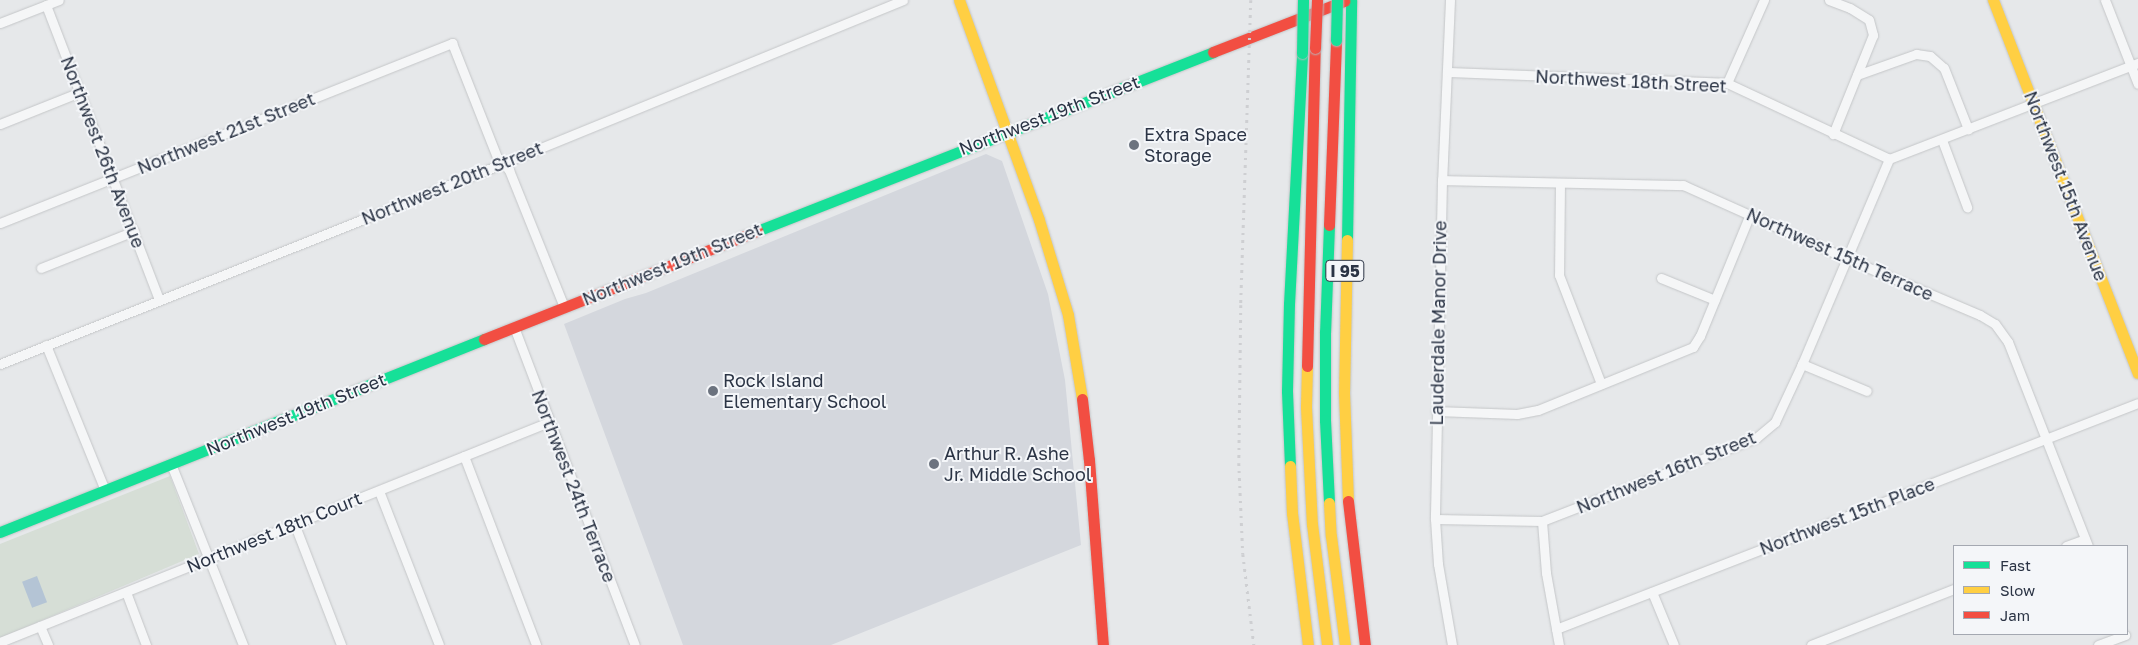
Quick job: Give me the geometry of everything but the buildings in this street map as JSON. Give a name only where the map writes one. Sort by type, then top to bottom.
[{"type":"main road","points":[[959,0],[1038,220],[1068,315],[1076,359],[1090,476],[1104,645]]},
{"type":"main road","points":[[1303,0],[1289,304],[1287,391],[1292,513],[1305,628],[1309,645]]},
{"type":"main road","points":[[1317,0],[1306,407],[1312,524],[1327,645]]},
{"type":"main road","points":[[1337,0],[1325,412],[1330,527],[1345,645]]},
{"type":"main road","name":"Northwest 19th Street","points":[[0,532],[564,306],[1346,0]]},
{"type":"main road","name":"I 95","points":[[1351,0],[1344,303],[1345,439],[1351,535],[1365,645]]},
{"type":"main road","name":"Northwest 15th Avenue","points":[[1993,0],[2138,373]]},
{"type":"street","points":[[0,24],[59,0]]},
{"type":"street","name":"Northwest 20th Street","points":[[0,364],[504,163],[902,0]]},
{"type":"street","name":"Lauderdale Manor Drive","points":[[1450,0],[1442,180],[1436,411],[1436,519],[1438,564],[1452,645]]},
{"type":"street","points":[[1727,83],[1764,0]]},
{"type":"street","points":[[1829,0],[1850,8],[1869,20],[1873,35],[1833,134]]},
{"type":"street","points":[[2106,0],[2134,65],[2138,84]]},
{"type":"street","name":"Northwest 26th Avenue","points":[[46,5],[114,177],[159,299]]},
{"type":"street","name":"Northwest 21st Street","points":[[0,222],[452,43],[497,157],[504,163]]},
{"type":"street","points":[[1857,76],[1916,54],[1930,56],[1944,68],[1968,129]]},
{"type":"street","points":[[1889,159],[2134,65]]},
{"type":"street","name":"Northwest 18th Street","points":[[1447,72],[1727,83],[1889,159]]},
{"type":"street","points":[[0,124],[80,92]]},
{"type":"street","points":[[1942,140],[1968,207]]},
{"type":"street","name":"Northwest 16th Street","points":[[1436,519],[1542,521],[1756,438],[1775,422],[1848,259],[1889,159]]},
{"type":"street","points":[[504,163],[509,170],[564,306]]},
{"type":"street","name":"Northwest 15th Terrace","points":[[1442,180],[1683,185],[1848,259],[1980,315],[1995,324],[2008,342],[2087,542]]},
{"type":"street","points":[[1560,183],[1558,276],[1601,384]]},
{"type":"street","points":[[1436,411],[1517,414],[1538,410],[1694,347],[1750,214]]},
{"type":"street","points":[[41,268],[134,231]]},
{"type":"street","points":[[1661,278],[1715,300]]},
{"type":"street","name":"Northwest 24th Terrace","points":[[514,327],[636,645]]},
{"type":"street","points":[[46,345],[105,490]]},
{"type":"street","points":[[1802,364],[1867,391]]},
{"type":"street","name":"Northwest 15th Place","points":[[1556,629],[2138,403]]},
{"type":"street","name":"Northwest 18th Court","points":[[0,642],[549,422]]},
{"type":"street","points":[[464,456],[536,645]]},
{"type":"street","points":[[171,464],[243,645]]},
{"type":"street","points":[[379,490],[439,645]]},
{"type":"street","points":[[1542,521],[1546,573],[1559,645]]},
{"type":"street","points":[[294,523],[341,645]]},
{"type":"street","points":[[2071,545],[2087,542]]},
{"type":"street","points":[[1811,645],[1953,590]]},
{"type":"street","points":[[126,592],[146,645]]},
{"type":"street","points":[[1652,592],[1674,645]]},
{"type":"street","points":[[40,626],[48,645]]},
{"type":"street","points":[[2098,645],[2123,635]]},
{"type":"shaded area","points":[[986,154],[1002,161],[1048,294],[1065,380],[1081,545],[831,645],[683,645],[564,324],[625,299],[646,293]]},
{"type":"shaded area","points":[[170,476],[199,554],[0,638],[0,544]]},
{"type":"water","points":[[37,576],[47,602],[32,608],[22,582]]},
{"type":"railway","points":[[1251,0],[1241,305],[1239,463],[1243,554],[1254,645]]},
{"type":"traffic: fast","points":[[1302,53],[1303,0]]},
{"type":"traffic: fast","points":[[1336,40],[1337,0]]},
{"type":"traffic: fast","points":[[1347,240],[1351,0]]},
{"type":"traffic: fast","points":[[757,231],[1213,52]]},
{"type":"traffic: fast","points":[[1290,466],[1287,391],[1289,304],[1302,53]]},
{"type":"traffic: fast","points":[[1329,225],[1325,332],[1325,420],[1329,503]]},
{"type":"traffic: fast","points":[[0,532],[484,339]]},
{"type":"traffic: slow","points":[[959,0],[1039,220],[1068,315],[1082,399]]},
{"type":"traffic: slow","points":[[1993,0],[2138,373]]},
{"type":"traffic: slow","points":[[1347,240],[1344,392],[1348,501]]},
{"type":"traffic: slow","points":[[1307,366],[1306,407],[1312,524],[1327,645]]},
{"type":"traffic: slow","points":[[1290,466],[1292,513],[1308,645]]},
{"type":"traffic: slow","points":[[1329,503],[1331,536],[1345,645]]},
{"type":"traffic: jam","points":[[1315,48],[1317,0]]},
{"type":"traffic: jam","points":[[1213,52],[1344,1]]},
{"type":"traffic: jam","points":[[1329,225],[1336,40]]},
{"type":"traffic: jam","points":[[1307,366],[1315,48]]},
{"type":"traffic: jam","points":[[484,339],[757,231]]},
{"type":"traffic: jam","points":[[1082,399],[1089,460],[1103,645]]},
{"type":"traffic: jam","points":[[1348,501],[1365,645]]},
{"type":"place","name":"Extra Space Storage","points":[[1134,145]]},
{"type":"place","name":"Rock Island Elementary School","points":[[713,391]]},
{"type":"place","name":"Arthur R. Ashe Jr. Middle School","points":[[934,464]]}]
